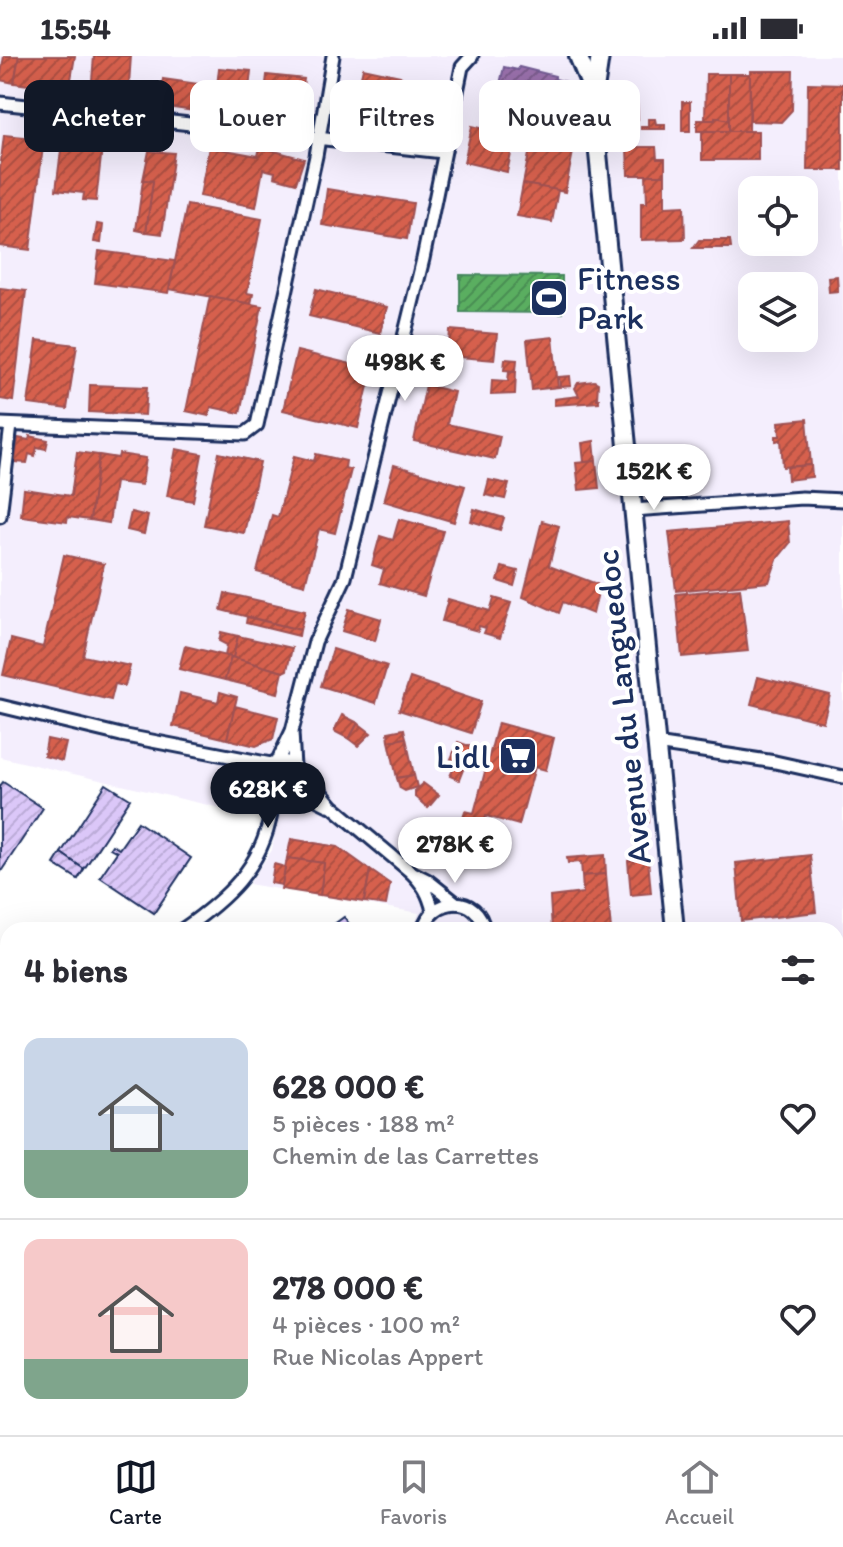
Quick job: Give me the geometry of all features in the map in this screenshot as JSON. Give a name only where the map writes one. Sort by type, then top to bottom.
[{"type":"main road","name":"Avenue du Languedoc","points":[[578,56],[588,80]]},
{"type":"main road","name":"Avenue du Languedoc","points":[[596,80],[600,56]]},
{"type":"main road","name":"Avenue du Languedoc","points":[[598,152],[674,922]]},
{"type":"street","points":[[0,516],[6,424],[245,434],[257,425],[319,139],[333,56]]},
{"type":"street","points":[[459,80],[462,67],[472,56]]},
{"type":"street","points":[[0,103],[330,140]]},
{"type":"street","points":[[192,922],[235,888],[253,865],[263,844],[271,813],[264,784],[265,771],[274,763],[292,731],[315,642],[345,578],[423,259],[443,152]]},
{"type":"street","points":[[633,510],[802,498],[843,500]]},
{"type":"street","points":[[0,706],[235,759],[274,763],[285,761],[423,884],[433,911]]},
{"type":"street","points":[[271,813],[298,786],[292,731]]},
{"type":"street","points":[[656,744],[775,762],[843,777]]},
{"type":"street","points":[[235,759],[275,796],[308,795],[332,806]]},
{"type":"street","points":[[411,872],[427,880],[456,903]]},
{"type":"street","points":[[425,922],[433,911],[444,904],[456,903],[468,906],[478,914],[481,922]]},
{"type":"shaded area","points":[[0,56],[843,56],[843,922],[416,922],[419,913],[249,884],[272,850],[277,821],[0,757]]},
{"type":"building: Commerces","points":[[4,56],[19,56],[14,83],[0,80]]},
{"type":"building: Commerces","points":[[19,56],[75,56],[71,80],[24,80],[24,84],[14,83]]},
{"type":"building: Commerces","points":[[94,56],[131,56],[129,80],[92,80]]},
{"type":"building: Commerces","points":[[219,68],[251,71],[250,80],[218,80]]},
{"type":"building: Commerces","points":[[363,68],[400,76],[404,80],[360,80]]},
{"type":"building: Commerces","points":[[750,71],[793,71],[792,110],[781,122],[750,121]]},
{"type":"building: Commerces","points":[[706,74],[729,74],[729,120],[715,117],[715,120],[705,120]]},
{"type":"building: Commerces","points":[[729,74],[750,74],[749,131],[729,131]]},
{"type":"building: Commerces","points":[[267,75],[304,79],[304,80],[266,80]]},
{"type":"building: Commerces","points":[[174,81],[190,83],[190,110],[174,108]]},
{"type":"building: Commerces","points":[[808,83],[843,84],[843,170],[807,170]]},
{"type":"building: Commerces","points":[[682,102],[690,102],[690,131],[682,131]]},
{"type":"building: Commerces","points":[[715,117],[729,120],[729,131],[697,131],[697,120],[715,120]]},
{"type":"building: Commerces","points":[[648,119],[655,119],[656,124],[665,124],[665,129],[641,129],[641,126],[648,126]]},
{"type":"building: Commerces","points":[[472,126],[479,128],[479,152],[511,152],[507,172],[464,162]]},
{"type":"building: Commerces","points":[[702,131],[758,131],[758,160],[702,160]]},
{"type":"building: Commerces","points":[[4,135],[24,137],[24,152],[42,152],[30,250],[0,246],[0,169]]},
{"type":"building: Commerces","points":[[640,147],[656,147],[657,159],[665,159],[665,175],[628,175],[627,152],[640,152]]},
{"type":"building: Commerces","points":[[61,152],[102,152],[96,201],[83,200],[84,193],[56,190]]},
{"type":"building: Commerces","points":[[149,152],[174,153],[162,234],[146,232],[153,181],[143,180]]},
{"type":"building: Commerces","points":[[208,152],[258,156],[259,152],[278,152],[304,159],[296,183],[274,177],[275,172],[263,169],[256,207],[200,196]]},
{"type":"building: Commerces","points":[[529,152],[573,152],[565,192],[523,184]]},
{"type":"building: Commerces","points":[[646,175],[665,175],[665,207],[684,206],[685,239],[641,240],[641,203],[647,203]]},
{"type":"building: Commerces","points":[[143,180],[153,181],[146,232],[136,230]]},
{"type":"building: Commerces","points":[[523,184],[558,190],[552,222],[517,216]]},
{"type":"building: Commerces","points":[[327,189],[413,203],[407,239],[322,225]]},
{"type":"building: Commerces","points":[[187,205],[262,219],[247,293],[253,294],[251,304],[169,289]]},
{"type":"building: Commerces","points":[[97,224],[103,225],[101,243],[94,242]]},
{"type":"building: Commerces","points":[[699,240],[730,240],[731,248],[693,248]]},
{"type":"building: Commerces","points":[[99,251],[175,261],[168,293],[95,283]]},
{"type":"building: Commerces","points":[[837,276],[838,291],[829,292],[828,277]]},
{"type":"building: Commerces","points":[[0,288],[26,291],[13,401],[0,399]]},
{"type":"building: Commerces","points":[[316,289],[387,307],[380,333],[309,316]]},
{"type":"building: Commerces","points":[[210,296],[262,306],[240,413],[211,407],[209,416],[186,411]]},
{"type":"building: Commerces","points":[[450,330],[497,334],[494,360],[448,356]]},
{"type":"building: Commerces","points":[[553,337],[558,387],[532,390],[527,340]]},
{"type":"building: Commerces","points":[[37,340],[77,345],[67,409],[28,404]]},
{"type":"building: Commerces","points":[[297,351],[372,369],[358,428],[283,410]]},
{"type":"building: Commerces","points":[[505,359],[517,360],[516,371],[504,370]]},
{"type":"building: Commerces","points":[[509,371],[516,371],[515,394],[491,395],[492,380],[508,381]]},
{"type":"building: Commerces","points":[[570,376],[571,386],[560,387],[559,377]]},
{"type":"building: Commerces","points":[[578,383],[598,383],[599,402],[554,405],[554,399],[579,396],[575,388]]},
{"type":"building: Commerces","points":[[90,385],[147,387],[145,415],[89,412]]},
{"type":"building: Commerces","points":[[426,385],[454,392],[447,424],[500,436],[495,459],[414,441]]},
{"type":"building: Commerces","points":[[807,419],[811,465],[783,467],[781,440],[776,441],[776,436],[780,436],[779,422]]},
{"type":"building: Commerces","points":[[30,436],[48,440],[46,449],[37,447],[35,456],[29,454],[27,463],[15,462],[18,438],[29,440]]},
{"type":"building: Commerces","points":[[594,441],[596,461],[584,462],[582,443]]},
{"type":"building: Commerces","points":[[176,449],[202,454],[193,501],[167,496]]},
{"type":"building: Commerces","points":[[77,452],[99,455],[90,520],[68,517],[67,522],[21,516],[24,489],[71,496]]},
{"type":"building: Commerces","points":[[219,453],[260,462],[244,533],[204,525]]},
{"type":"building: Commerces","points":[[119,454],[146,458],[142,485],[115,482],[109,523],[90,520],[99,455],[118,458]]},
{"type":"building: Commerces","points":[[316,454],[346,461],[345,468],[351,470],[335,533],[319,529],[305,585],[257,572],[272,515],[278,517],[294,456],[314,461]]},
{"type":"building: Commerces","points":[[596,461],[599,488],[579,490],[576,463]]},
{"type":"building: Commerces","points":[[394,465],[465,486],[454,522],[384,501]]},
{"type":"building: Commerces","points":[[811,465],[812,477],[788,480],[787,467]]},
{"type":"building: Commerces","points":[[489,480],[509,484],[505,499],[485,495]]},
{"type":"building: Commerces","points":[[474,509],[504,518],[500,530],[471,521]]},
{"type":"building: Commerces","points":[[131,512],[148,516],[144,534],[127,530]]},
{"type":"building: Commerces","points":[[399,519],[443,531],[424,596],[380,583],[384,569],[372,565],[380,536],[393,540]]},
{"type":"building: Commerces","points":[[542,521],[559,526],[549,566],[597,584],[599,588],[593,614],[563,602],[559,613],[523,597]]},
{"type":"building: Commerces","points":[[788,521],[790,543],[777,559],[769,582],[676,591],[669,532]]},
{"type":"building: Commerces","points":[[64,555],[104,564],[83,656],[130,666],[125,686],[115,684],[111,700],[3,675],[11,639],[43,647]]},
{"type":"building: Commerces","points":[[502,567],[518,571],[514,586],[498,581]]},
{"type":"building: Commerces","points":[[740,588],[748,651],[682,657],[676,594]]},
{"type":"building: Commerces","points":[[225,593],[305,611],[300,630],[221,610]]},
{"type":"building: Commerces","points":[[494,598],[511,603],[500,638],[484,633],[486,628],[479,626],[478,631],[442,621],[448,599],[490,611]]},
{"type":"building: Commerces","points":[[349,609],[381,619],[375,641],[342,631]]},
{"type":"building: Commerces","points":[[247,617],[300,630],[299,636],[246,623]]},
{"type":"building: Commerces","points":[[221,632],[238,636],[233,658],[225,656],[227,645],[219,641]]},
{"type":"building: Commerces","points":[[238,636],[292,648],[287,670],[283,672],[233,658]]},
{"type":"building: Commerces","points":[[185,646],[231,657],[225,680],[179,669]]},
{"type":"building: Commerces","points":[[333,649],[387,666],[376,703],[321,686]]},
{"type":"building: Commerces","points":[[231,657],[283,672],[278,693],[225,680]]},
{"type":"building: Commerces","points":[[758,677],[830,695],[823,722],[751,704]]},
{"type":"building: Commerces","points":[[410,678],[481,702],[471,733],[399,710]]},
{"type":"building: Commerces","points":[[220,692],[237,697],[227,739],[173,726],[180,693],[218,702]]},
{"type":"building: Commerces","points":[[235,706],[278,717],[273,739],[256,746],[227,739]]},
{"type":"building: Commerces","points":[[342,715],[358,723],[349,739],[334,731]]},
{"type":"building: Commerces","points":[[358,723],[371,733],[358,746],[349,739]]},
{"type":"building: Commerces","points":[[498,723],[554,738],[546,770],[535,767],[519,825],[486,816],[483,828],[461,823],[465,811],[474,813]]},
{"type":"building: Commerces","points":[[404,729],[406,738],[389,741],[388,732]]},
{"type":"building: Commerces","points":[[406,738],[414,775],[397,778],[389,741]]},
{"type":"building: Commerces","points":[[47,739],[66,743],[62,761],[44,756]]},
{"type":"building: Commerces","points":[[458,742],[472,747],[459,780],[450,776],[457,761],[451,759]]},
{"type":"building: Commerces","points":[[414,775],[417,787],[405,791],[400,788],[397,778]]},
{"type":"building: Commerces","points":[[423,783],[439,795],[428,808],[415,797],[415,790]]},
{"type":"building: Commerces","points":[[637,808],[648,811],[649,822],[638,820]]},
{"type":"building: Commerces","points":[[291,839],[338,847],[370,870],[364,902],[320,895],[324,863],[287,858]]},
{"type":"building: Commerces","points":[[605,855],[606,874],[582,876],[581,862],[568,863],[567,858]]},
{"type":"building: Commerces","points":[[810,855],[816,912],[741,921],[736,863]]},
{"type":"building: Commerces","points":[[287,858],[324,863],[320,895],[281,889]]},
{"type":"building: Commerces","points":[[648,859],[651,893],[631,895],[628,861]]},
{"type":"building: Commerces","points":[[274,864],[285,867],[282,885],[271,883]]},
{"type":"building: Commerces","points":[[370,870],[390,884],[386,905],[364,902]]},
{"type":"building: Commerces","points":[[606,874],[610,922],[552,922],[550,897],[583,893],[582,876]]},
{"type":"building: Bureaux","points":[[504,67],[518,70],[519,67],[555,76],[559,80],[501,80]]},
{"type":"building: Public","points":[[460,275],[562,276],[562,313],[460,312]]},
{"type":"building: Autres","points":[[3,782],[43,808],[0,873],[0,786]]},
{"type":"building: Autres","points":[[106,784],[130,799],[84,869],[61,853]]},
{"type":"building: Autres","points":[[138,822],[191,858],[154,913],[100,877],[117,852],[110,848],[112,845],[119,849]]},
{"type":"building: Autres","points":[[61,853],[84,869],[78,879],[54,864]]},
{"type":"place","name":"Fitness Park","points":[[549,298]]},
{"type":"place","name":"Lidl","points":[[518,756]]}]
